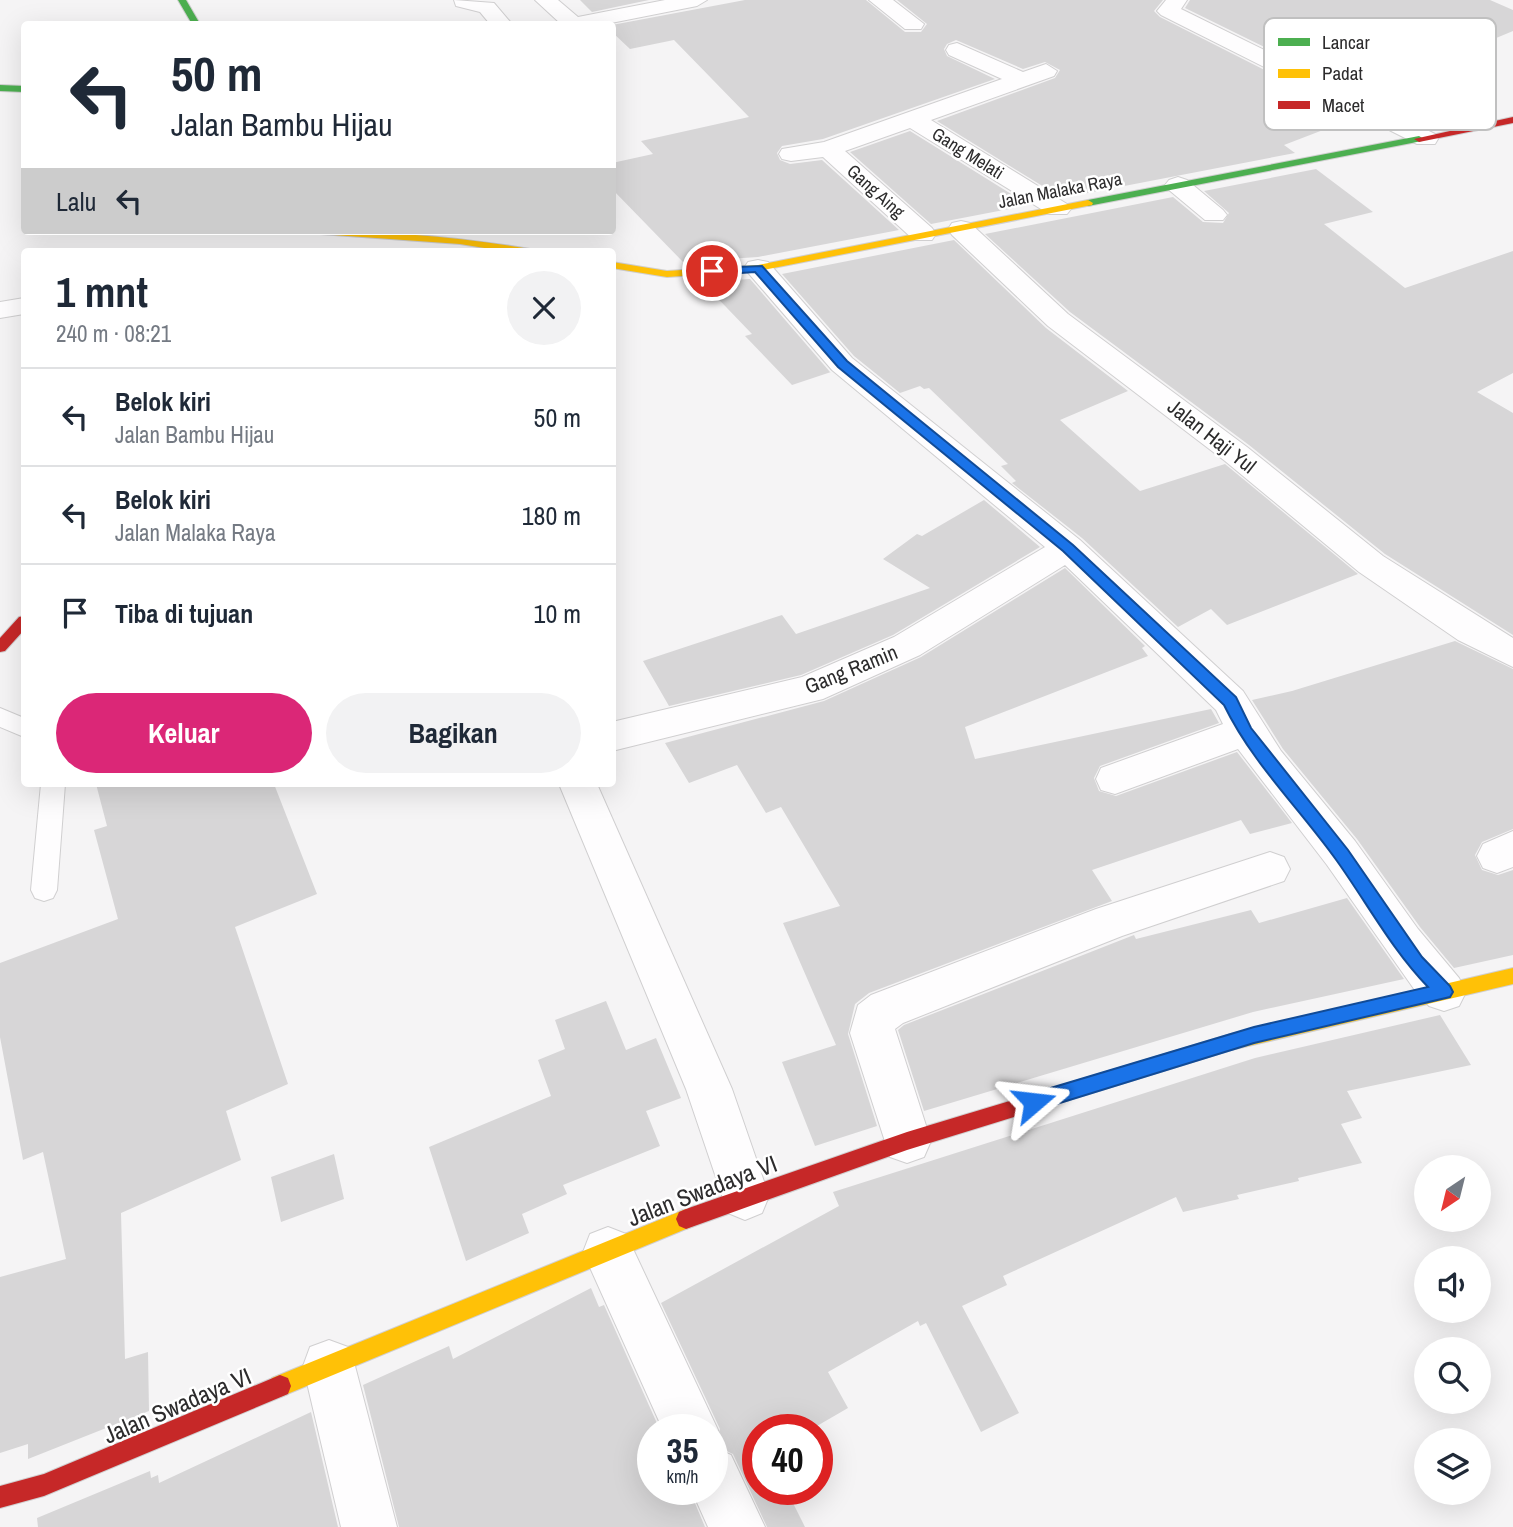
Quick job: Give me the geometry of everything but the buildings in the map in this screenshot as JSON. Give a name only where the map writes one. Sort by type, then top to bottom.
[{"type":"street","points":[[182,0],[194,21]]},
{"type":"street","points":[[545,0],[570,21]]},
{"type":"street","points":[[589,21],[697,0]]},
{"type":"street","points":[[879,0],[914,24]]},
{"type":"street","points":[[463,2],[487,7],[499,21]]},
{"type":"street","points":[[1172,6],[1264,55]]},
{"type":"street","points":[[957,50],[1021,79]]},
{"type":"street","points":[[791,154],[828,149],[1046,71]]},
{"type":"street","points":[[0,88],[21,89]]},
{"type":"street","name":"Gang Melati","points":[[913,119],[1058,209]]},
{"type":"street","points":[[1409,130],[1426,139]]},
{"type":"street","name":"Jalan Malaka Raya","points":[[616,266],[667,274],[758,268],[1467,130]]},
{"type":"street","name":"Gang Aing","points":[[828,149],[923,234]]},
{"type":"street","points":[[1178,186],[1214,215]]},
{"type":"street","name":"Jalan Haji Yul","points":[[961,229],[1058,320],[1236,454],[1371,564],[1471,631],[1513,654]]},
{"type":"street","points":[[336,235],[460,241],[505,248]]},
{"type":"street","points":[[758,268],[842,364],[1068,548],[1230,701],[1244,731],[1342,855],[1415,962],[1444,992]]},
{"type":"street","points":[[0,310],[21,306]]},
{"type":"street","name":"Gang Ramin","points":[[616,736],[810,689],[907,646],[1068,548]]},
{"type":"street","points":[[0,647],[21,624]]},
{"type":"street","points":[[1115,779],[1244,731]]},
{"type":"street","points":[[579,787],[709,1089],[745,1196]]},
{"type":"street","points":[[907,1141],[872,1033],[874,1019],[887,1009],[1111,922],[1270,869]]},
{"type":"street","name":"Jalan Swadaya VI","points":[[0,1497],[44,1485],[561,1268],[608,1252],[745,1196],[907,1141],[1254,1035],[1513,976]]},
{"type":"street","points":[[608,1252],[684,1414]]},
{"type":"street","points":[[329,1366],[369,1527]]},
{"type":"street","points":[[727,1505],[737,1527]]},
{"type":"lane","points":[[0,717],[21,727]]},
{"type":"lane","points":[[44,890],[52,787]]},
{"type":"traffic: fast","points":[[182,0],[194,21]]},
{"type":"traffic: fast","points":[[0,88],[21,89]]},
{"type":"traffic: fast","points":[[1088,203],[1419,139]]},
{"type":"traffic: slow","points":[[616,266],[667,274],[758,268],[1088,203]]},
{"type":"traffic: slow","points":[[376,235],[460,241],[505,248]]},
{"type":"traffic: slow","points":[[1231,1042],[1513,976]]},
{"type":"traffic: slow","points":[[280,1386],[686,1219]]},
{"type":"traffic: jam","points":[[1496,123],[1513,120]]},
{"type":"traffic: jam","points":[[1419,139],[1464,130]]},
{"type":"traffic: jam","points":[[0,647],[21,624]]},
{"type":"traffic: jam","points":[[686,1219],[907,1141],[1231,1042]]},
{"type":"traffic: jam","points":[[0,1497],[44,1485],[280,1386]]},
{"type":"route","points":[[712,271],[758,268],[842,364],[1068,548],[1230,701],[1244,731],[1342,855],[1415,962],[1444,992],[1254,1035],[1034,1102]]}]
